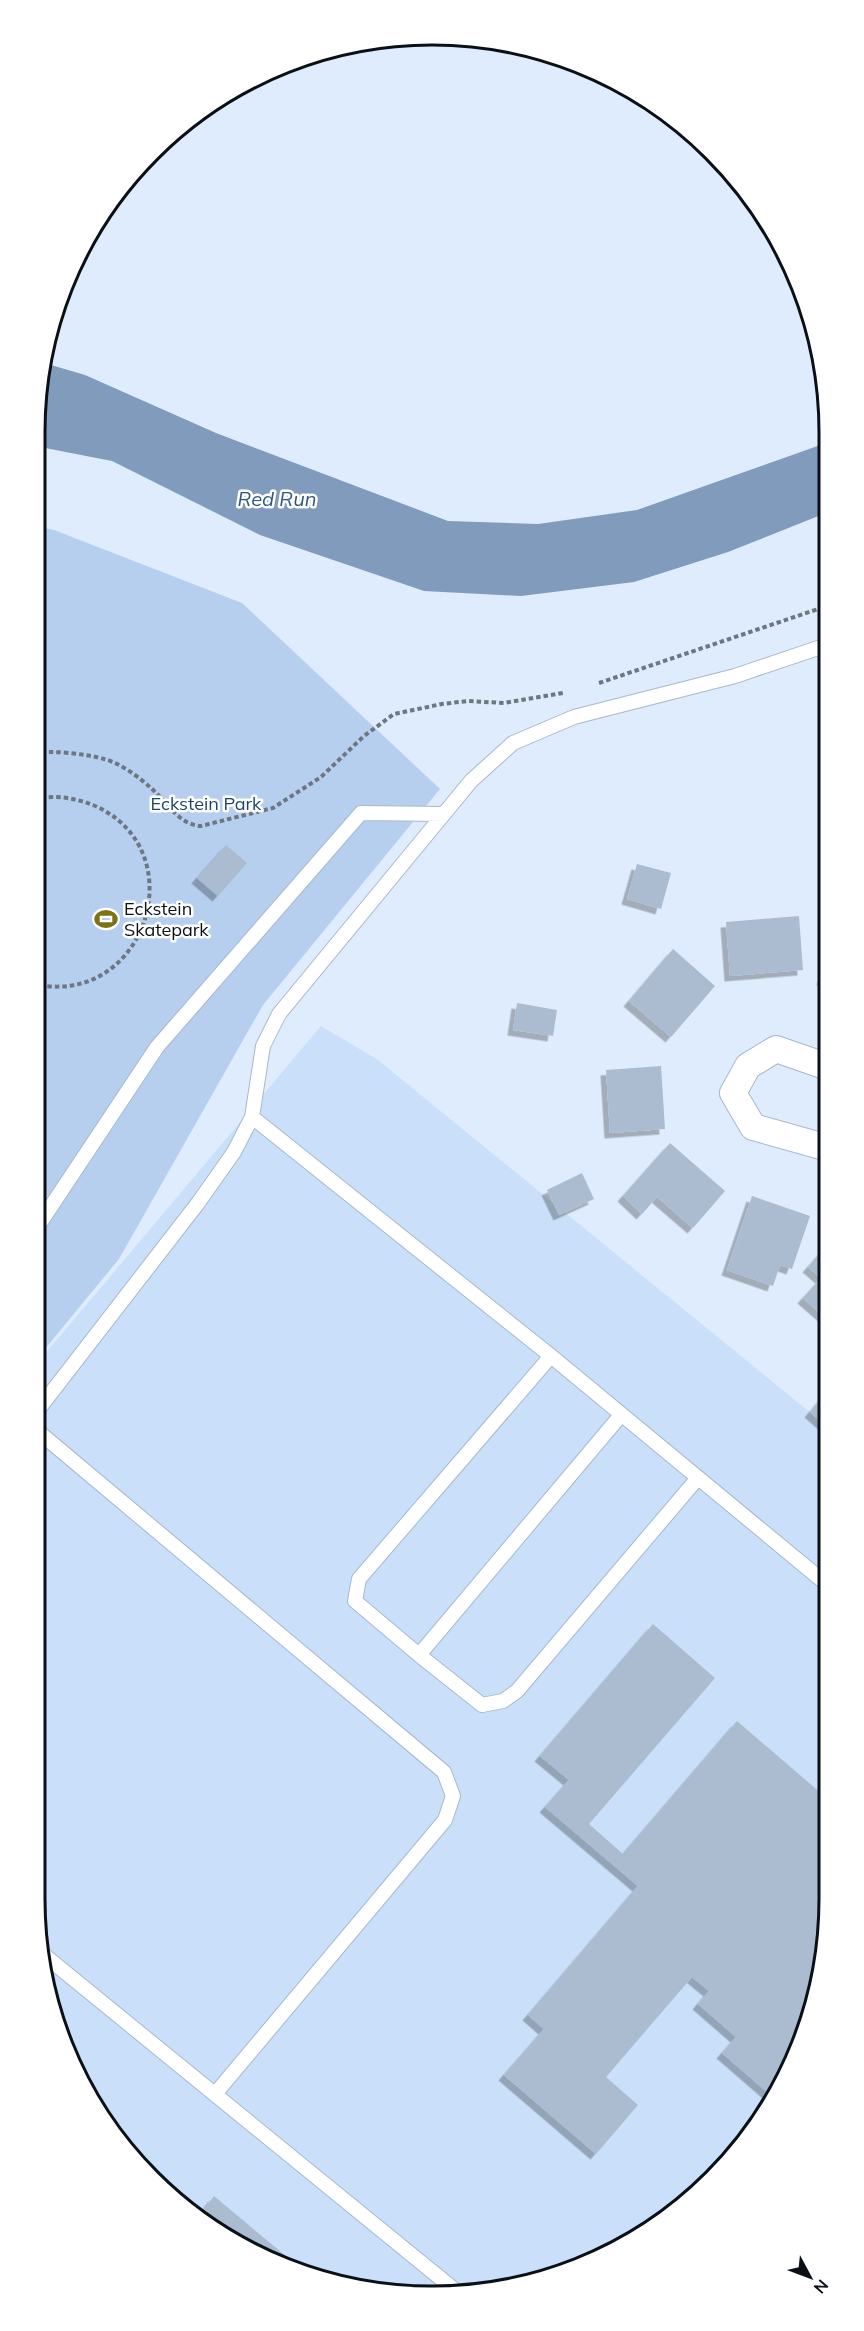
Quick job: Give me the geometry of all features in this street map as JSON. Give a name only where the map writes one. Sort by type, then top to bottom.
[{"type":"street","points":[[819,1064],[776,1049],[748,1066],[733,1093],[753,1127],[819,1145]]},
{"type":"lane","points":[[45,1401],[198,1203],[234,1152],[252,1117],[263,1046],[279,1014],[471,781],[513,743],[574,717],[735,676],[819,648]]},
{"type":"lane","points":[[45,1215],[157,1047],[360,813],[443,814]]},
{"type":"lane","points":[[252,1117],[551,1356],[819,1578]]},
{"type":"lane","points":[[551,1356],[359,1579],[355,1601],[419,1655],[482,1705],[503,1701],[517,1690],[697,1479]]},
{"type":"lane","points":[[419,1655],[621,1415]]},
{"type":"lane","points":[[45,1437],[444,1772],[453,1796],[445,1820],[214,2094]]},
{"type":"lane","points":[[50,1960],[450,2285]]},
{"type":"path","points":[[591,686],[819,608]]},
{"type":"path","points":[[45,751],[104,759],[122,767],[151,788],[191,826],[201,826],[273,808],[321,777],[364,736],[394,714],[442,704],[468,701],[504,703],[570,692]]},
{"type":"path","points":[[45,797],[76,799],[107,811],[131,833],[146,862],[151,895],[144,927],[139,936],[129,953],[106,973],[78,984],[45,986]]},
{"type":"shaded area","points":[[321,1026],[378,1060],[819,1420],[819,1899],[812,1974],[790,2047],[754,2114],[706,2173],[647,2221],[580,2257],[507,2279],[432,2286],[357,2279],[284,2257],[217,2221],[158,2173],[110,2114],[74,2047],[58,1999],[48,1950],[45,1899],[45,1354]]},
{"type":"green space","name":"Eckstein Park","points":[[45,528],[242,603],[440,789],[263,1005],[119,1259],[45,1349]]},
{"type":"water","name":"Red Run","points":[[51,365],[85,375],[216,433],[448,521],[538,524],[637,510],[819,445],[819,516],[728,552],[634,582],[521,596],[424,591],[260,535],[112,461],[45,448]]},
{"type":"building","points":[[226,845],[247,863],[218,896],[197,878]]},
{"type":"building","points":[[637,864],[671,873],[661,909],[627,899]]},
{"type":"building","points":[[799,916],[803,970],[730,976],[726,922]]},
{"type":"building","points":[[673,949],[715,986],[671,1037],[629,1001]]},
{"type":"building","points":[[517,1003],[557,1010],[553,1036],[513,1030]]},
{"type":"building","points":[[661,1066],[665,1129],[610,1133],[606,1070]]},
{"type":"building","points":[[670,1143],[725,1191],[693,1228],[657,1197],[642,1214],[623,1196]]},
{"type":"building","points":[[582,1173],[594,1199],[559,1215],[547,1190]]},
{"type":"building","points":[[752,1196],[810,1216],[792,1269],[780,1265],[773,1286],[727,1270]]},
{"type":"building","points":[[819,1254],[819,1276],[808,1267]]},
{"type":"building","points":[[819,1280],[819,1312],[803,1298]]},
{"type":"building","points":[[819,1401],[819,1420],[810,1412]]},
{"type":"building","points":[[653,1624],[715,1678],[589,1824],[623,1854],[737,1721],[819,1791],[819,1899],[812,1974],[790,2047],[767,2092],[722,2053],[736,2037],[698,2004],[709,1991],[692,1977],[606,2077],[638,2105],[596,2154],[504,2075],[544,2029],[528,2015],[638,1886],[545,1807],[569,1780],[540,1756]]},
{"type":"building","points":[[214,2196],[289,2259],[238,2234],[202,2211]]},
{"type":"place","name":"Eckstein Skatepark","points":[[106,919]]}]
